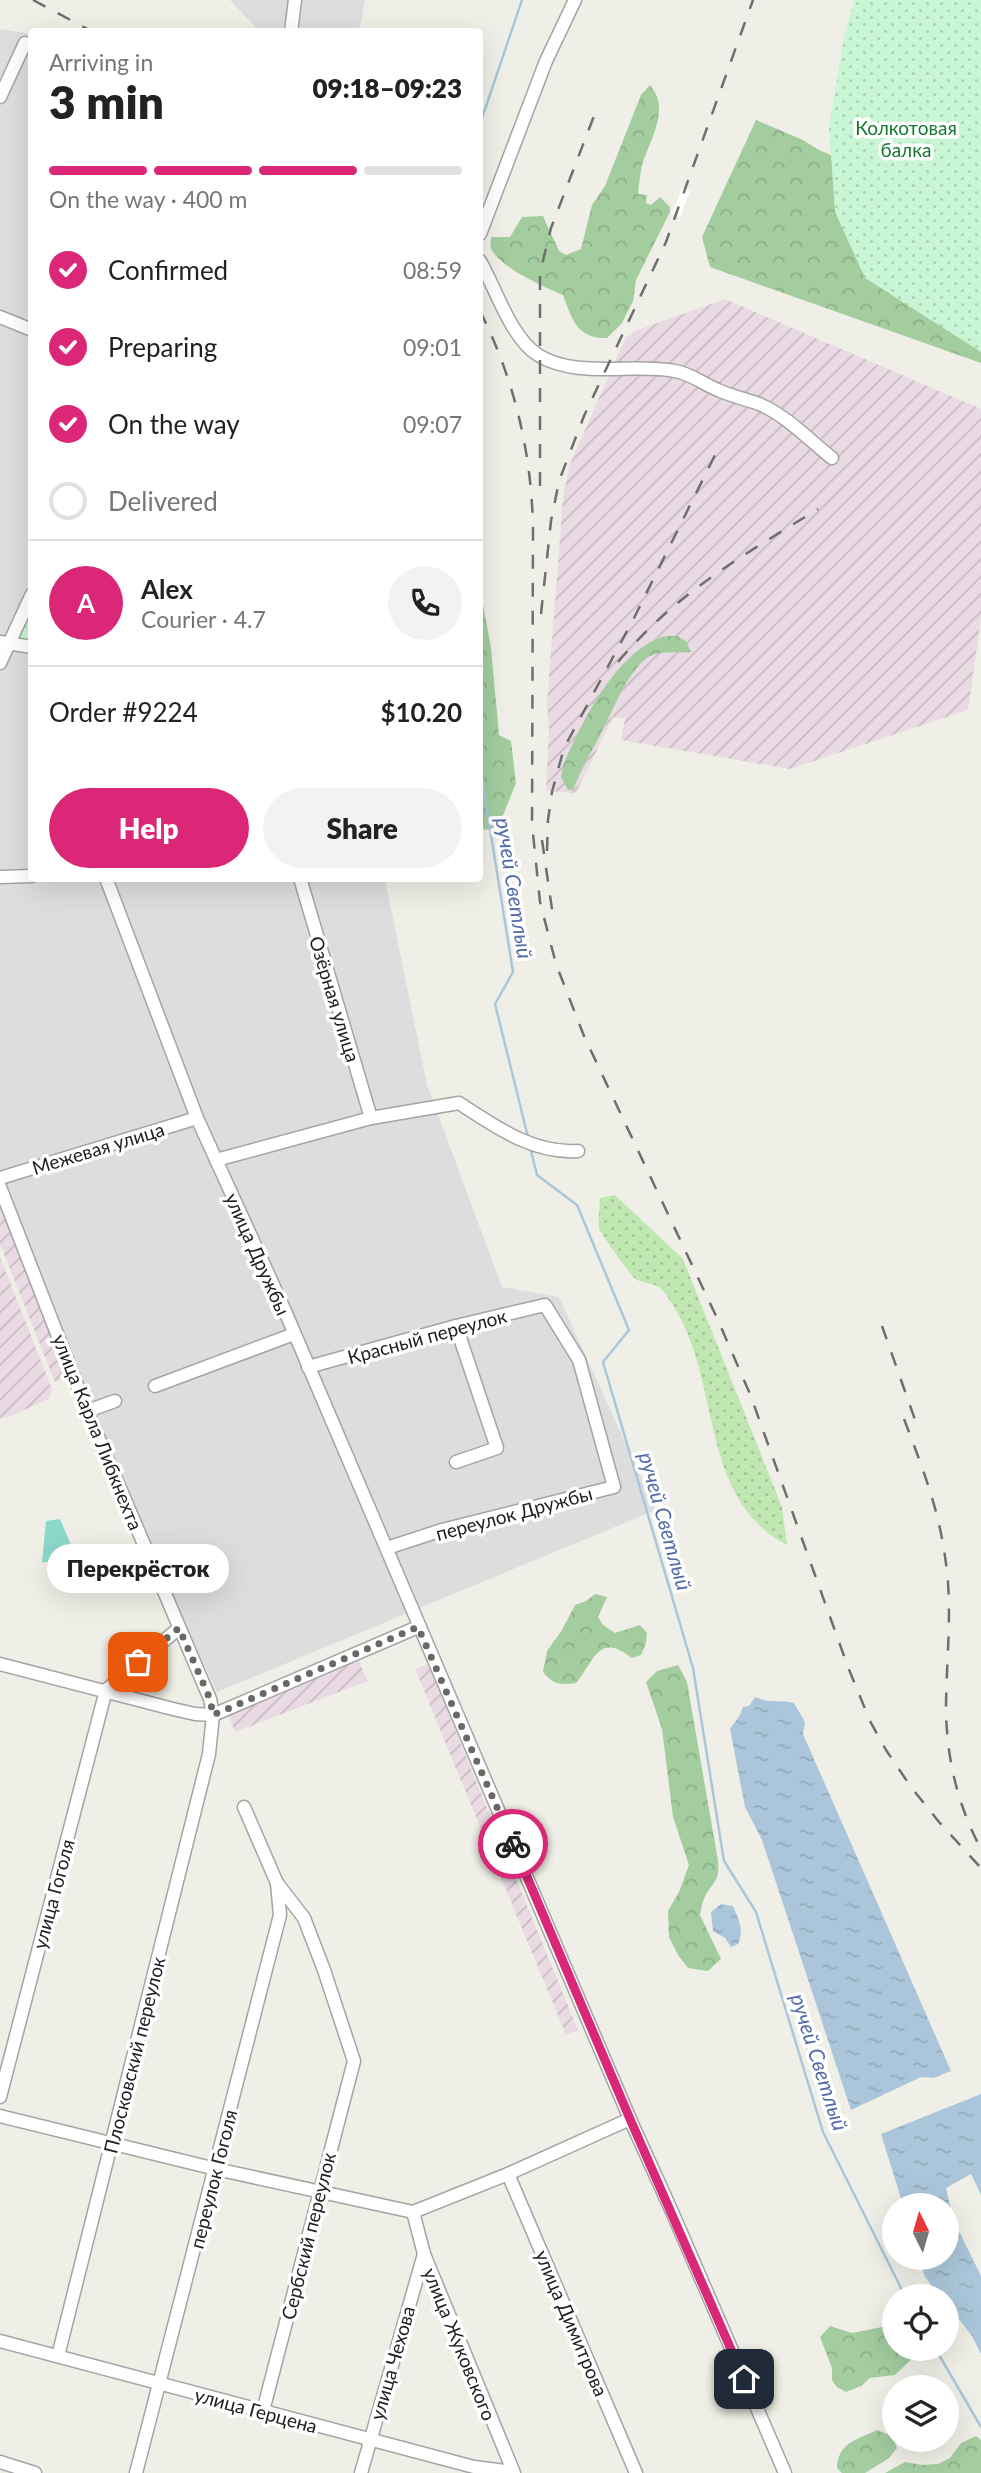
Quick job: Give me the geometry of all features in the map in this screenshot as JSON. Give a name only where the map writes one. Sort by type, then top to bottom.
[{"type":"street","points":[[292,28],[295,0]]},
{"type":"street","points":[[483,226],[546,61],[575,0]]},
{"type":"street","points":[[0,97],[25,44]]},
{"type":"street","points":[[483,267],[518,335],[539,356],[566,365],[592,368],[677,371],[697,378],[715,389],[760,404],[832,458]]},
{"type":"street","points":[[0,317],[28,328]]},
{"type":"street","points":[[0,663],[4,644],[28,601]]},
{"type":"street","points":[[4,644],[28,647]]},
{"type":"street","points":[[0,877],[28,876]]},
{"type":"street","name":"улица Дружбы","points":[[108,882],[197,1118],[387,1548],[418,1627],[785,2473]]},
{"type":"street","name":"Озёрная улица","points":[[301,882],[371,1118]]},
{"type":"street","points":[[215,1160],[371,1118],[459,1103],[496,1127],[536,1146],[561,1152],[578,1151]]},
{"type":"street","name":"Межевая улица","points":[[0,1178],[197,1118]]},
{"type":"street","name":"улица Карла Либкнехта","points":[[0,1187],[87,1411],[210,1699],[213,1715]]},
{"type":"street","name":"Красный переулок","points":[[308,1367],[456,1326],[545,1305]]},
{"type":"street","name":"переулок Дружбы","points":[[387,1548],[442,1530],[614,1487],[579,1360],[545,1305]]},
{"type":"street","points":[[456,1326],[497,1448],[456,1462]]},
{"type":"street","points":[[155,1386],[294,1334]]},
{"type":"street","points":[[87,1411],[115,1401]]},
{"type":"street","points":[[0,1664],[195,1714],[213,1715],[418,1627]]},
{"type":"street","points":[[106,1690],[179,1628]]},
{"type":"street","name":"улица Гоголя","points":[[0,2097],[106,1690]]},
{"type":"street","name":"Плосковский переулок","points":[[58,2356],[209,1754],[213,1715]]},
{"type":"street","points":[[244,1807],[277,1883]]},
{"type":"street","name":"Сербский переулок","points":[[263,2411],[354,2061],[324,1970],[303,1918],[277,1883]]},
{"type":"street","name":"переулок Гоголя","points":[[135,2473],[280,1915],[277,1883]]},
{"type":"street","points":[[0,2116],[215,2169],[413,2212],[508,2174],[630,2119]]},
{"type":"street","name":"улица Димитрова","points":[[508,2174],[636,2473]]},
{"type":"street","name":"улица Жуковского","points":[[413,2212],[424,2254],[514,2473]]},
{"type":"street","name":"улица Чехова","points":[[361,2473],[424,2254]]},
{"type":"street","name":"улица Герцена","points":[[0,2341],[474,2467],[514,2473]]},
{"type":"street","points":[[0,2462],[35,2473]]},
{"type":"shaded area","points":[[230,0],[365,0],[360,28],[256,28]]},
{"type":"shaded area","points":[[0,29],[28,33],[28,882],[386,882],[427,1085],[502,1287],[559,1297],[656,1510],[217,1692],[87,1411],[0,1177]]},
{"type":"shaded area","points":[[725,299],[981,409],[981,618],[968,710],[790,769],[621,740],[625,719],[613,717],[576,793],[546,791],[549,729],[547,703],[563,499],[569,466],[625,339],[635,331]]},
{"type":"shaded area","points":[[0,1205],[69,1377],[55,1382],[0,1244]]},
{"type":"shaded area","points":[[0,1257],[52,1389],[49,1399],[6,1418],[0,1418]]},
{"type":"shaded area","points":[[60,1519],[74,1552],[65,1563],[42,1562],[46,1521]]},
{"type":"shaded area","points":[[359,1660],[367,1681],[235,1732],[227,1711]]},
{"type":"shaded area","points":[[428,1664],[578,2030],[566,2035],[415,1669]]},
{"type":"green space","name":"Колкотовая балка","points":[[854,0],[981,0],[981,352],[865,278],[835,212],[829,126],[844,37]]},
{"type":"green space","points":[[650,85],[659,104],[659,114],[642,165],[638,194],[647,195],[646,203],[651,205],[660,197],[670,207],[670,212],[636,280],[633,301],[622,323],[607,338],[597,337],[589,335],[577,326],[563,295],[523,276],[502,262],[491,248],[491,237],[510,237],[522,217],[543,216],[559,251],[566,255],[581,249],[592,205],[605,186],[641,95]]},
{"type":"green space","points":[[756,120],[865,169],[981,183],[981,363],[710,267],[702,237]]},
{"type":"green space","points":[[483,604],[491,648],[499,735],[511,741],[516,783],[498,828],[484,830]]},
{"type":"green space","points":[[28,613],[28,643],[16,641]]},
{"type":"green space","points":[[666,636],[677,636],[686,641],[691,652],[658,653],[640,664],[621,692],[573,790],[568,790],[561,777],[563,766],[603,689],[632,655],[649,643]]},
{"type":"green space","points":[[615,1195],[683,1259],[782,1507],[787,1545],[761,1527],[742,1503],[728,1477],[696,1356],[674,1306],[659,1287],[634,1278],[600,1230],[600,1198]]},
{"type":"green space","points":[[595,1594],[607,1597],[598,1617],[603,1625],[615,1633],[640,1625],[647,1633],[641,1655],[632,1658],[621,1650],[604,1649],[598,1652],[576,1683],[554,1682],[543,1672],[547,1651],[575,1605]]},
{"type":"green space","points":[[678,1665],[687,1682],[718,1861],[717,1877],[704,1898],[700,1915],[721,1959],[708,1971],[688,1968],[669,1937],[668,1911],[679,1892],[689,1865],[673,1817],[662,1729],[646,1682],[657,1671]]},
{"type":"green space","points":[[830,2326],[852,2333],[882,2327],[882,2361],[910,2361],[895,2375],[870,2378],[861,2386],[846,2392],[832,2380],[832,2368],[820,2337]]},
{"type":"green space","points":[[877,2430],[882,2432],[882,2452],[894,2452],[865,2473],[842,2473],[837,2468],[838,2459],[845,2447]]},
{"type":"green space","points":[[976,2436],[981,2440],[981,2473],[885,2473],[905,2462],[938,2464],[950,2458],[954,2452],[959,2452],[961,2443]]},
{"type":"water","points":[[755,1697],[794,1703],[805,1722],[803,1734],[951,2071],[933,2078],[921,2077],[851,2110],[762,1840],[745,1807],[730,1729],[743,1707],[749,1706]]},
{"type":"water","points":[[721,1904],[733,1906],[740,1925],[738,1944],[731,1947],[725,1938],[713,1931],[711,1912]]},
{"type":"water","points":[[981,2094],[981,2195],[971,2174],[946,2188],[947,2193],[899,2193],[881,2134]]},
{"type":"water","points":[[959,2231],[981,2276],[981,2354],[959,2319],[959,2284],[931,2284],[923,2270],[959,2270]]},
{"type":"pier","points":[[682,188],[690,191],[680,217],[672,214]]},
{"type":"waterway","name":"ручей Светлый","points":[[483,115],[522,0]]},
{"type":"waterway","name":"ручей Светлый","points":[[483,786],[513,972],[495,1004],[528,1137]]},
{"type":"waterway","name":"ручей Светлый","points":[[530,1147],[537,1175],[577,1205],[629,1330],[603,1362],[693,1668],[724,1861],[756,1912],[823,2132],[899,2284]]},
{"type":"waterway","name":"ручей Светлый","points":[[943,2361],[981,2427]]},
{"type":"railway","points":[[33,0],[86,28]]},
{"type":"railway","points":[[541,614],[551,521],[559,481],[584,416],[666,242],[753,0]]},
{"type":"railway","points":[[540,486],[540,273],[551,228],[594,116]]},
{"type":"railway","points":[[483,318],[511,389],[529,470],[533,526],[532,824],[540,902],[556,964],[584,1036],[750,1394],[870,1721],[911,1787],[981,1868]]},
{"type":"railway","points":[[547,851],[552,792],[564,748],[633,620],[721,443]]},
{"type":"railway","points":[[618,662],[663,616],[711,577],[818,509]]},
{"type":"railway","points":[[542,840],[554,923]]},
{"type":"railway","points":[[882,1326],[919,1431]]},
{"type":"railway","points":[[904,1419],[938,1519],[946,1560],[949,1599],[946,1711],[949,1747],[960,1799],[981,1849]]},
{"type":"way so far","points":[[138,1662],[179,1628],[210,1699],[213,1715],[418,1627],[513,1844]]},
{"type":"place","name":"Перекрёсток","points":[[138,1662]]},
{"type":"route","points":[[513,1844],[744,2379]]}]
